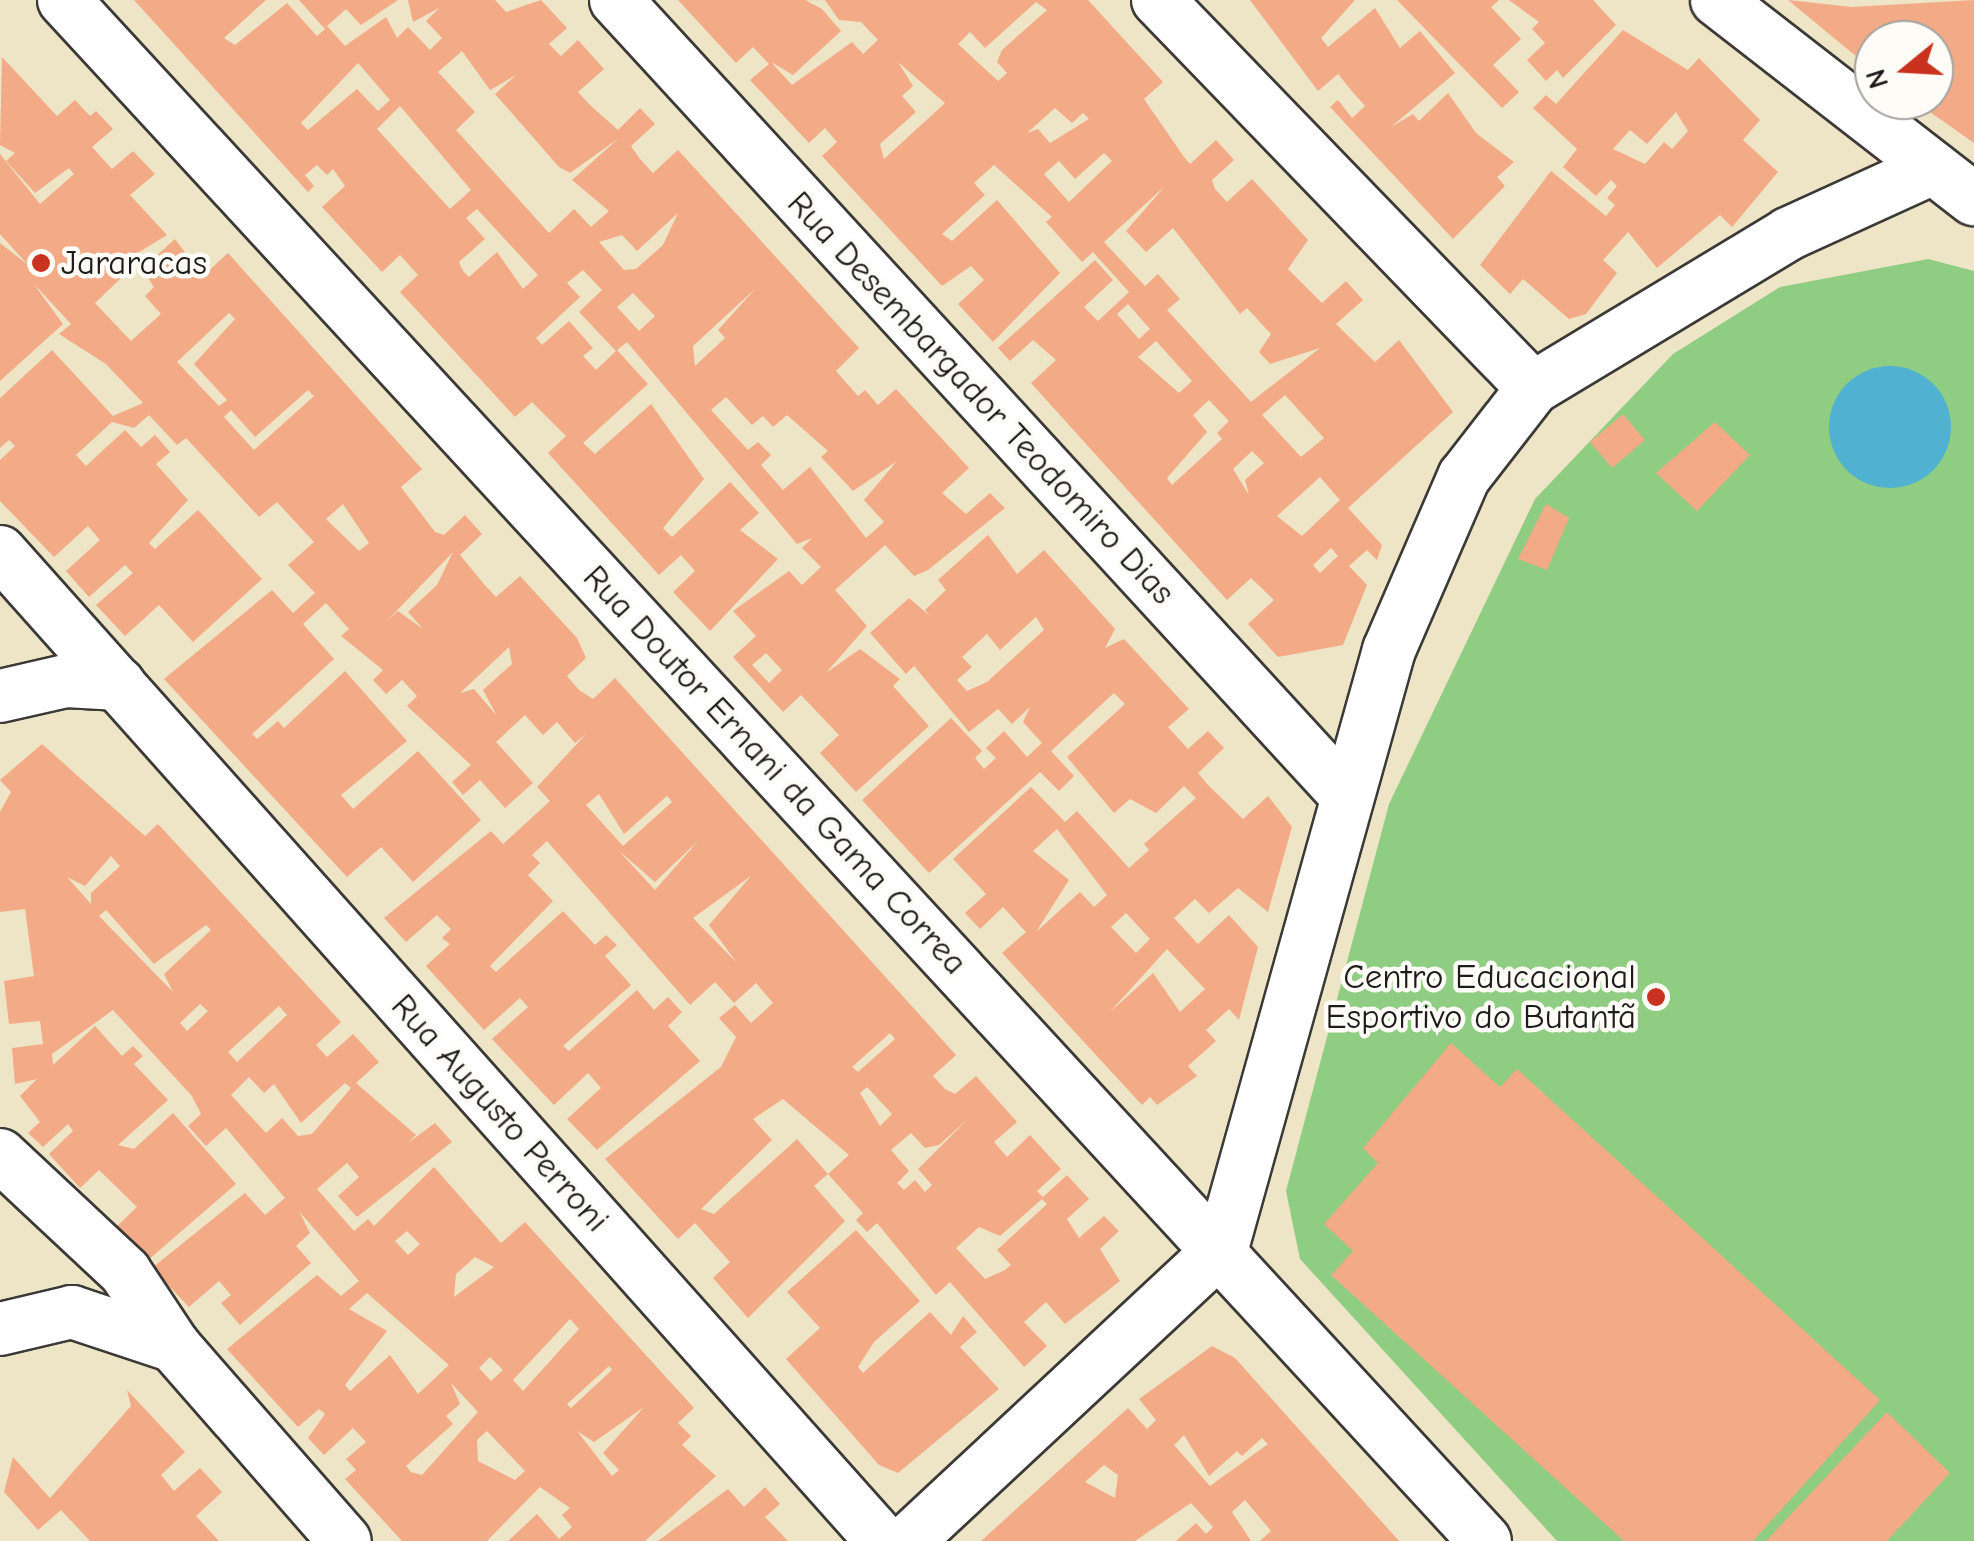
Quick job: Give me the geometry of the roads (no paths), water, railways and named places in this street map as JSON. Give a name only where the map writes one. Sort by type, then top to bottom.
[{"type":"street","name":"Rua Doutor Ernani da Gama Correa","points":[[64,0],[1222,1248],[1486,1541]]},
{"type":"street","name":"Rua Desembargador Teodomiro Dias","points":[[616,0],[1346,795]]},
{"type":"street","points":[[1716,0],[1954,184]]},
{"type":"street","points":[[1169,8],[1533,388]]},
{"type":"street","points":[[908,1541],[1222,1248],[1346,795],[1420,566],[1464,477],[1533,388],[1788,234],[1954,184]]},
{"type":"street","name":"Rua Augusto Perroni","points":[[0,552],[882,1541]]},
{"type":"street","points":[[0,696],[66,681],[119,684]]},
{"type":"street","points":[[0,1155],[125,1272],[174,1346],[345,1541]]},
{"type":"street","points":[[0,1329],[72,1312],[174,1346]]},
{"type":"water","points":[[1890,366],[1913,371],[1933,384],[1946,404],[1951,427],[1946,450],[1933,470],[1913,483],[1890,488],[1867,483],[1847,470],[1834,450],[1829,427],[1834,404],[1847,384],[1867,371]]},
{"type":"place","name":"Jararacas","points":[[41,263]]},
{"type":"place","name":"Centro Educacional Esportivo do Butantã","points":[[1656,997]]}]
